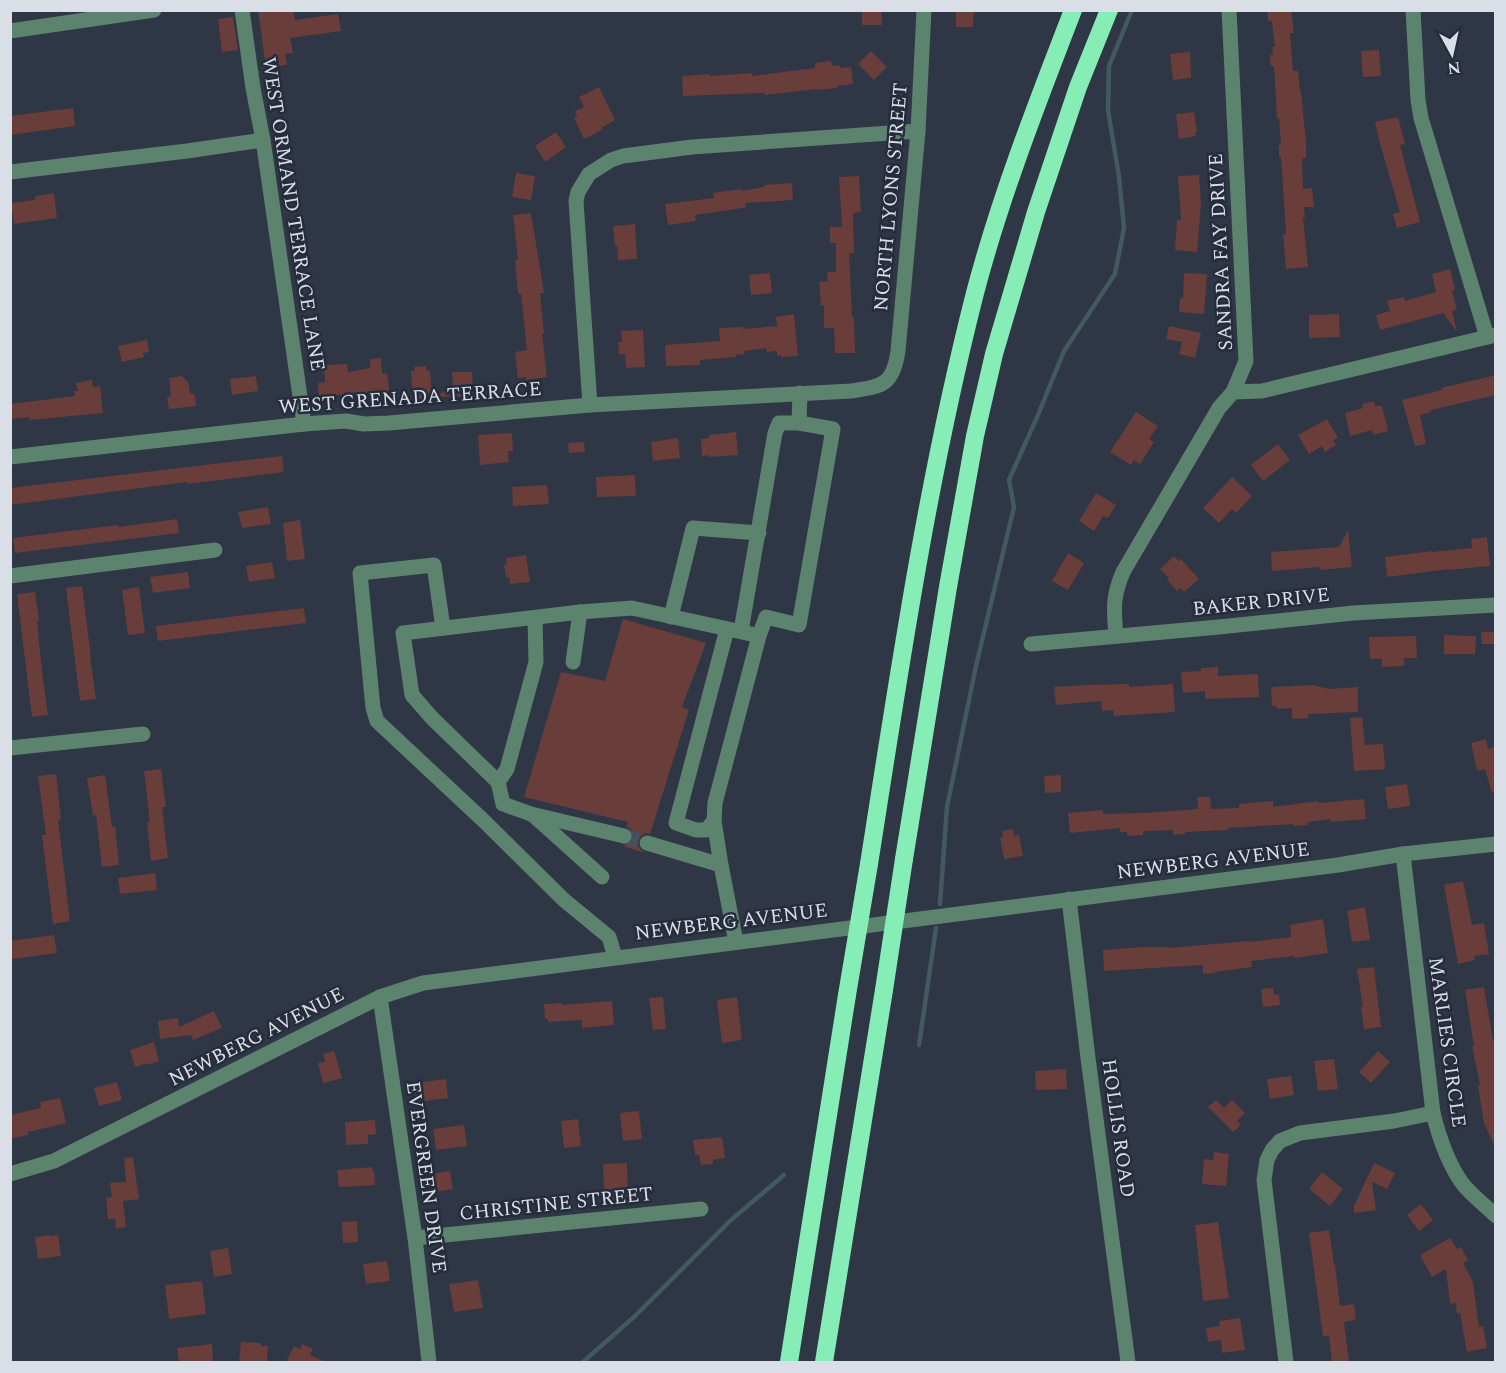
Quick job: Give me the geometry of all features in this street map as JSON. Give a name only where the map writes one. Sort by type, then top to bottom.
[{"type":"highway","points":[[789,1362],[918,556],[949,401],[976,291],[997,219],[1039,96],[1072,10]]},
{"type":"highway","points":[[824,1362],[948,587],[975,436],[994,354],[1036,212],[1078,87],[1109,10]]},
{"type":"street","points":[[10,32],[154,10]]},
{"type":"street","name":"WEST ORMAND TERRACE LANE","points":[[242,10],[304,424]]},
{"type":"street","name":"NORTH LYONS STREET","points":[[884,383],[892,374],[898,351],[918,131],[924,10]]},
{"type":"street","name":"SANDRA FAY DRIVE","points":[[1116,636],[1113,606],[1115,589],[1123,572],[1219,408],[1233,392],[1246,361],[1229,10]]},
{"type":"street","points":[[1233,392],[1262,391],[1491,336],[1421,118],[1413,10]]},
{"type":"street","points":[[590,405],[576,201],[578,192],[589,174],[611,160],[646,152],[918,131]]},
{"type":"street","points":[[10,172],[263,140]]},
{"type":"street","name":"WEST GRENADA TERRACE","points":[[10,457],[304,424],[346,421],[364,424],[389,423],[590,405],[851,391],[877,387],[884,383]]},
{"type":"street","points":[[799,423],[800,393]]},
{"type":"street","points":[[714,821],[706,830],[696,830],[676,823],[734,630],[759,533],[775,433],[779,423],[799,423],[833,429],[798,625],[766,617],[715,803],[714,821],[736,942]]},
{"type":"street","points":[[671,616],[693,528],[759,533]]},
{"type":"street","points":[[10,576],[214,550]]},
{"type":"street","points":[[442,628],[434,565],[360,573],[373,708],[378,721],[564,900],[609,937],[615,957]]},
{"type":"street","name":"BAKER DRIVE","points":[[1031,644],[1353,613],[1496,605]]},
{"type":"street","points":[[503,804],[498,782],[412,695],[403,633],[632,608],[759,636]]},
{"type":"street","points":[[573,662],[580,612]]},
{"type":"street","points":[[498,782],[507,769],[536,662],[535,618]]},
{"type":"street","points":[[10,748],[143,734]]},
{"type":"street","points":[[484,821],[503,804]]},
{"type":"street","points":[[503,804],[531,814],[624,836]]},
{"type":"street","points":[[531,814],[602,877]]},
{"type":"street","points":[[647,843],[721,865]]},
{"type":"street","name":"NEWBERG AVENUE","points":[[10,1174],[54,1161],[380,997],[423,983],[1496,843]]},
{"type":"street","name":"MARLIES CIRCLE","points":[[1403,854],[1433,1113],[1438,1136],[1462,1184],[1496,1216]]},
{"type":"street","name":"HOLLIS ROAD","points":[[1069,899],[1128,1362]]},
{"type":"street","name":"EVERGREEN DRIVE","points":[[380,997],[415,1238],[429,1362]]},
{"type":"street","points":[[1286,1362],[1264,1180],[1267,1160],[1272,1150],[1280,1142],[1300,1133],[1394,1121],[1433,1113]]},
{"type":"street","name":"CHRISTINE STREET","points":[[415,1238],[700,1209]]},
{"type":"building","points":[[258,10],[293,10],[295,20],[338,14],[341,31],[290,38],[293,53],[285,54],[287,65],[266,68]]},
{"type":"building","points":[[862,10],[881,10],[882,25],[862,25]]},
{"type":"building","points":[[956,10],[974,10],[973,27],[956,27]]},
{"type":"building","points":[[1267,10],[1291,10],[1294,33],[1290,33],[1293,71],[1298,71],[1306,143],[1306,158],[1302,159],[1303,189],[1312,188],[1314,207],[1304,207],[1308,267],[1286,269],[1283,234],[1286,234],[1281,157],[1279,157],[1279,145],[1281,145],[1279,118],[1277,119],[1274,66],[1271,66],[1270,55],[1273,55],[1272,47],[1275,47],[1272,22],[1268,20]]},
{"type":"building","points":[[233,17],[238,50],[222,52],[218,19]]},
{"type":"building","points":[[1379,50],[1381,76],[1363,77],[1361,51]]},
{"type":"building","points":[[871,51],[887,67],[874,80],[858,64]]},
{"type":"building","points":[[1190,52],[1191,78],[1173,80],[1170,54]]},
{"type":"building","points":[[831,61],[832,66],[851,67],[853,84],[837,86],[837,88],[765,95],[765,93],[683,96],[682,76],[752,73],[752,76],[815,68],[815,63]]},
{"type":"building","points":[[599,87],[615,120],[584,139],[574,118],[577,116],[575,111],[584,107],[579,97]]},
{"type":"building","points":[[73,108],[75,126],[10,135],[10,116]]},
{"type":"building","points":[[1194,112],[1196,136],[1179,139],[1176,114]]},
{"type":"building","points":[[1398,117],[1405,144],[1400,145],[1420,222],[1397,228],[1393,214],[1400,212],[1375,122]]},
{"type":"building","points":[[556,132],[566,147],[545,162],[535,146]]},
{"type":"building","points":[[516,173],[535,176],[531,200],[512,197]]},
{"type":"building","points":[[1199,175],[1201,204],[1197,252],[1175,250],[1177,220],[1181,220],[1178,176]]},
{"type":"building","points":[[859,176],[861,212],[853,213],[854,253],[849,253],[855,353],[835,353],[834,328],[824,328],[824,305],[821,306],[819,282],[828,281],[827,272],[836,272],[836,243],[830,243],[830,227],[842,227],[839,177]]},
{"type":"building","points":[[792,183],[793,200],[745,203],[746,207],[743,208],[695,215],[696,221],[668,225],[665,204],[714,198],[713,193]]},
{"type":"building","points":[[54,193],[57,218],[14,224],[11,203],[35,200],[35,196]]},
{"type":"building","points":[[531,213],[544,293],[540,293],[547,377],[526,380],[526,377],[518,378],[515,352],[527,350],[521,294],[518,293],[515,260],[518,259],[513,215]]},
{"type":"building","points":[[635,224],[637,259],[618,260],[613,226]]},
{"type":"building","points":[[1450,269],[1457,310],[1452,311],[1457,332],[1443,313],[1380,330],[1376,315],[1390,311],[1387,301],[1404,297],[1405,301],[1436,292],[1432,274]]},
{"type":"building","points":[[770,273],[772,293],[751,295],[749,275]]},
{"type":"building","points":[[1184,273],[1207,274],[1204,314],[1179,312],[1180,298],[1183,298]]},
{"type":"building","points":[[794,314],[798,356],[777,356],[777,351],[767,352],[766,348],[744,351],[744,354],[736,355],[736,357],[700,360],[700,365],[666,366],[665,345],[720,341],[719,328],[743,327],[743,329],[777,326],[776,317]]},
{"type":"building","points":[[1339,314],[1340,337],[1309,338],[1309,315]]},
{"type":"building","points":[[1169,326],[1201,333],[1195,358],[1179,354],[1182,342],[1166,339]]},
{"type":"building","points":[[643,330],[645,367],[626,368],[625,354],[619,354],[618,342],[622,342],[621,331]]},
{"type":"building","points":[[147,340],[149,352],[143,353],[144,357],[122,362],[118,346]]},
{"type":"building","points":[[381,358],[382,374],[387,373],[390,397],[370,399],[369,393],[319,396],[318,383],[325,382],[324,365],[347,364],[348,372],[370,368],[370,359]]},
{"type":"building","points":[[426,366],[427,371],[430,370],[432,398],[413,400],[411,371],[415,371],[414,367]]},
{"type":"building","points":[[452,372],[472,372],[473,396],[433,397],[453,387]]},
{"type":"building","points":[[1496,375],[1496,395],[1431,410],[1431,412],[1420,415],[1426,444],[1415,446],[1402,400]]},
{"type":"building","points":[[182,376],[188,381],[190,393],[195,395],[196,406],[169,409],[167,397],[171,396],[169,378]]},
{"type":"building","points":[[256,376],[258,391],[232,395],[230,379]]},
{"type":"building","points":[[92,380],[93,387],[100,386],[103,413],[30,420],[29,417],[10,419],[10,404],[75,396],[74,391],[78,391],[76,383]]},
{"type":"building","points":[[1374,401],[1375,406],[1382,406],[1388,431],[1373,435],[1372,430],[1350,436],[1345,413],[1363,408],[1362,404]]},
{"type":"building","points":[[1136,412],[1158,426],[1149,439],[1154,442],[1140,464],[1134,460],[1131,465],[1110,452]]},
{"type":"building","points":[[1327,419],[1338,438],[1333,440],[1336,445],[1325,452],[1322,446],[1309,454],[1298,435]]},
{"type":"building","points":[[736,432],[738,455],[702,456],[701,439],[709,438],[709,435]]},
{"type":"building","points":[[512,433],[513,451],[508,451],[509,462],[480,465],[478,435]]},
{"type":"building","points":[[678,438],[680,458],[653,461],[651,442]]},
{"type":"building","points":[[584,442],[585,452],[569,453],[568,443]]},
{"type":"building","points":[[1278,444],[1290,460],[1263,481],[1251,465]]},
{"type":"building","points":[[282,456],[284,472],[10,505],[10,488]]},
{"type":"building","points":[[635,475],[636,496],[597,497],[596,477]]},
{"type":"building","points":[[1232,477],[1252,496],[1236,513],[1232,509],[1219,523],[1203,508]]},
{"type":"building","points":[[547,485],[549,504],[513,506],[512,487]]},
{"type":"building","points":[[1096,493],[1116,505],[1108,518],[1103,516],[1094,531],[1079,521]]},
{"type":"building","points":[[268,507],[271,524],[242,528],[238,512]]},
{"type":"building","points":[[177,519],[179,533],[15,553],[13,538]]},
{"type":"building","points":[[300,520],[305,559],[287,561],[283,523]]},
{"type":"building","points":[[1348,530],[1352,567],[1272,571],[1271,552],[1339,547]]},
{"type":"building","points":[[1487,537],[1490,566],[1387,577],[1385,557],[1472,548],[1471,539]]},
{"type":"building","points":[[1068,553],[1084,563],[1068,590],[1052,581]]},
{"type":"building","points":[[526,555],[530,582],[510,584],[509,577],[506,578],[504,565],[507,564],[506,558]]},
{"type":"building","points":[[1174,556],[1179,561],[1181,559],[1199,579],[1184,592],[1180,588],[1177,591],[1160,569]]},
{"type":"building","points":[[272,562],[275,578],[249,582],[246,566]]},
{"type":"building","points":[[188,572],[190,588],[153,593],[150,577]]},
{"type":"building","points":[[82,586],[96,699],[80,701],[66,588]]},
{"type":"building","points":[[139,587],[145,633],[128,635],[122,590]]},
{"type":"building","points":[[35,592],[48,715],[32,717],[17,594]]},
{"type":"building","points":[[304,608],[306,623],[158,641],[156,626]]},
{"type":"building","points":[[623,619],[706,643],[682,707],[689,710],[650,834],[645,833],[638,841],[638,846],[644,853],[623,846],[631,843],[634,838],[631,829],[626,827],[628,822],[524,797],[561,672],[605,681]]},
{"type":"building","points":[[1481,632],[1496,632],[1496,644],[1482,644]]},
{"type":"building","points":[[1444,635],[1476,636],[1475,654],[1444,654]]},
{"type":"building","points":[[1416,636],[1417,658],[1404,658],[1404,666],[1382,667],[1382,659],[1370,659],[1369,637]]},
{"type":"building","points":[[1218,667],[1218,676],[1258,674],[1259,697],[1205,699],[1205,691],[1183,693],[1181,672]]},
{"type":"building","points":[[1129,684],[1129,687],[1173,684],[1175,712],[1114,716],[1113,710],[1102,711],[1101,701],[1056,705],[1054,687]]},
{"type":"building","points":[[1313,685],[1329,689],[1358,687],[1358,712],[1308,714],[1308,718],[1292,719],[1292,708],[1277,709],[1276,706],[1272,706],[1271,687]]},
{"type":"building","points":[[1362,717],[1365,745],[1383,744],[1385,769],[1354,771],[1350,718]]},
{"type":"building","points":[[1486,739],[1488,749],[1496,747],[1496,792],[1492,793],[1485,769],[1477,771],[1471,743]]},
{"type":"building","points":[[161,769],[166,807],[162,807],[168,858],[151,861],[147,822],[150,822],[144,771]]},
{"type":"building","points":[[56,774],[61,819],[58,820],[70,921],[53,924],[42,835],[46,835],[38,776]]},
{"type":"building","points":[[105,775],[112,827],[115,827],[119,865],[102,867],[96,815],[93,816],[87,778]]},
{"type":"building","points":[[1061,775],[1061,792],[1045,793],[1044,776]]},
{"type":"building","points":[[1407,784],[1410,806],[1388,809],[1385,787]]},
{"type":"building","points":[[1197,797],[1210,797],[1211,809],[1239,808],[1239,804],[1273,801],[1273,807],[1318,801],[1318,803],[1364,799],[1366,819],[1331,822],[1331,819],[1307,822],[1308,825],[1228,828],[1228,830],[1185,832],[1185,834],[1173,835],[1173,830],[1143,831],[1143,835],[1127,836],[1127,832],[1120,832],[1120,828],[1070,833],[1068,813],[1103,810],[1103,814],[1145,813],[1198,809]]},
{"type":"building","points":[[1013,829],[1014,836],[1019,835],[1023,856],[1004,859],[1000,838],[1003,837],[1002,831]]},
{"type":"building","points":[[155,873],[157,890],[120,894],[118,878]]},
{"type":"building","points":[[1463,881],[1472,925],[1484,923],[1489,954],[1474,956],[1475,960],[1458,964],[1444,885]]},
{"type":"building","points":[[1365,907],[1370,940],[1352,942],[1347,911]]},
{"type":"building","points":[[1323,919],[1328,953],[1251,961],[1252,967],[1203,974],[1203,965],[1104,971],[1103,950],[1169,948],[1291,937],[1290,925]]},
{"type":"building","points":[[54,935],[57,953],[12,959],[10,941]]},
{"type":"building","points":[[1374,967],[1381,1027],[1364,1029],[1357,969]]},
{"type":"building","points":[[1484,987],[1493,1041],[1496,1041],[1496,1150],[1484,1123],[1465,990]]},
{"type":"building","points":[[1273,988],[1274,995],[1279,994],[1280,1005],[1263,1007],[1261,989]]},
{"type":"building","points":[[663,997],[666,1029],[653,1030],[649,998]]},
{"type":"building","points":[[737,997],[742,1040],[722,1043],[717,1000]]},
{"type":"building","points":[[612,1001],[614,1025],[582,1028],[582,1020],[548,1022],[548,1019],[545,1019],[544,1004]]},
{"type":"building","points":[[214,1011],[222,1028],[193,1040],[191,1035],[160,1039],[158,1021],[178,1018],[179,1027]]},
{"type":"building","points":[[154,1042],[159,1061],[135,1067],[130,1050]]},
{"type":"building","points":[[334,1051],[342,1078],[323,1083],[318,1063],[325,1062],[323,1054]]},
{"type":"building","points":[[1378,1051],[1390,1062],[1371,1083],[1359,1072]]},
{"type":"building","points":[[1334,1059],[1338,1089],[1318,1091],[1314,1061]]},
{"type":"building","points":[[1066,1069],[1067,1089],[1036,1090],[1035,1071]]},
{"type":"building","points":[[1291,1076],[1294,1095],[1270,1099],[1267,1079]]},
{"type":"building","points":[[446,1079],[448,1098],[416,1102],[414,1083]]},
{"type":"building","points":[[117,1082],[122,1100],[99,1106],[94,1088]]},
{"type":"building","points":[[60,1098],[66,1123],[10,1139],[10,1115],[41,1108],[40,1102]]},
{"type":"building","points":[[1216,1100],[1224,1108],[1232,1100],[1245,1113],[1237,1121],[1241,1125],[1233,1132],[1208,1107]]},
{"type":"building","points":[[639,1111],[642,1139],[623,1141],[620,1113]]},
{"type":"building","points":[[578,1119],[581,1146],[564,1148],[561,1121]]},
{"type":"building","points":[[375,1120],[376,1134],[368,1135],[368,1144],[346,1145],[345,1122]]},
{"type":"building","points":[[464,1125],[467,1146],[436,1150],[433,1129]]},
{"type":"building","points":[[722,1137],[725,1158],[713,1160],[713,1164],[701,1165],[699,1155],[695,1155],[693,1140]]},
{"type":"building","points":[[1214,1152],[1229,1154],[1226,1186],[1202,1184],[1204,1159],[1213,1160]]},
{"type":"building","points":[[133,1157],[139,1199],[123,1201],[126,1227],[116,1229],[115,1219],[108,1219],[106,1198],[112,1197],[110,1183],[126,1182],[124,1158]]},
{"type":"building","points":[[627,1163],[628,1199],[609,1200],[608,1194],[604,1194],[603,1164]]},
{"type":"building","points":[[1374,1163],[1395,1173],[1387,1189],[1372,1182],[1376,1210],[1354,1213],[1354,1206]]},
{"type":"building","points":[[372,1167],[375,1185],[339,1187],[337,1170]]},
{"type":"building","points":[[450,1171],[453,1189],[433,1192],[431,1174]]},
{"type":"building","points":[[1322,1172],[1343,1189],[1330,1206],[1309,1189]]},
{"type":"building","points":[[1421,1204],[1433,1220],[1419,1231],[1407,1215]]},
{"type":"building","points":[[357,1221],[358,1242],[343,1243],[342,1222]]},
{"type":"building","points":[[1218,1222],[1229,1298],[1203,1301],[1195,1225]]},
{"type":"building","points":[[1329,1230],[1340,1306],[1354,1304],[1356,1320],[1344,1322],[1349,1362],[1332,1362],[1329,1336],[1323,1336],[1309,1233]]},
{"type":"building","points":[[58,1235],[61,1256],[38,1259],[35,1237]]},
{"type":"building","points":[[1450,1238],[1457,1249],[1461,1247],[1468,1260],[1463,1263],[1473,1282],[1479,1327],[1483,1326],[1487,1348],[1467,1352],[1460,1313],[1457,1314],[1456,1303],[1450,1304],[1446,1269],[1432,1277],[1420,1255]]},
{"type":"building","points":[[228,1248],[232,1274],[214,1277],[210,1251]]},
{"type":"building","points":[[387,1261],[390,1281],[366,1284],[363,1264]]},
{"type":"building","points":[[478,1280],[483,1308],[454,1312],[449,1284]]},
{"type":"building","points":[[202,1281],[206,1314],[169,1319],[165,1285]]},
{"type":"building","points":[[1240,1318],[1245,1350],[1222,1353],[1221,1340],[1208,1342],[1206,1328],[1220,1326],[1219,1321]]},
{"type":"building","points":[[241,1342],[261,1343],[261,1346],[268,1346],[267,1362],[239,1362]]},
{"type":"building","points":[[212,1344],[213,1362],[179,1362],[177,1348]]},
{"type":"building","points":[[302,1344],[313,1349],[310,1355],[326,1362],[286,1362],[294,1346],[300,1349]]},
{"type":"waterway","points":[[940,904],[947,807],[976,666],[1014,507],[1009,480],[1064,351],[1115,274],[1124,228],[1119,177],[1108,110],[1109,66],[1132,10]]},
{"type":"waterway","points":[[919,1045],[936,928]]},
{"type":"waterway","points":[[583,1362],[635,1316],[731,1220],[784,1175]]},
{"type":"tunnel","points":[[624,836],[647,843]]}]
